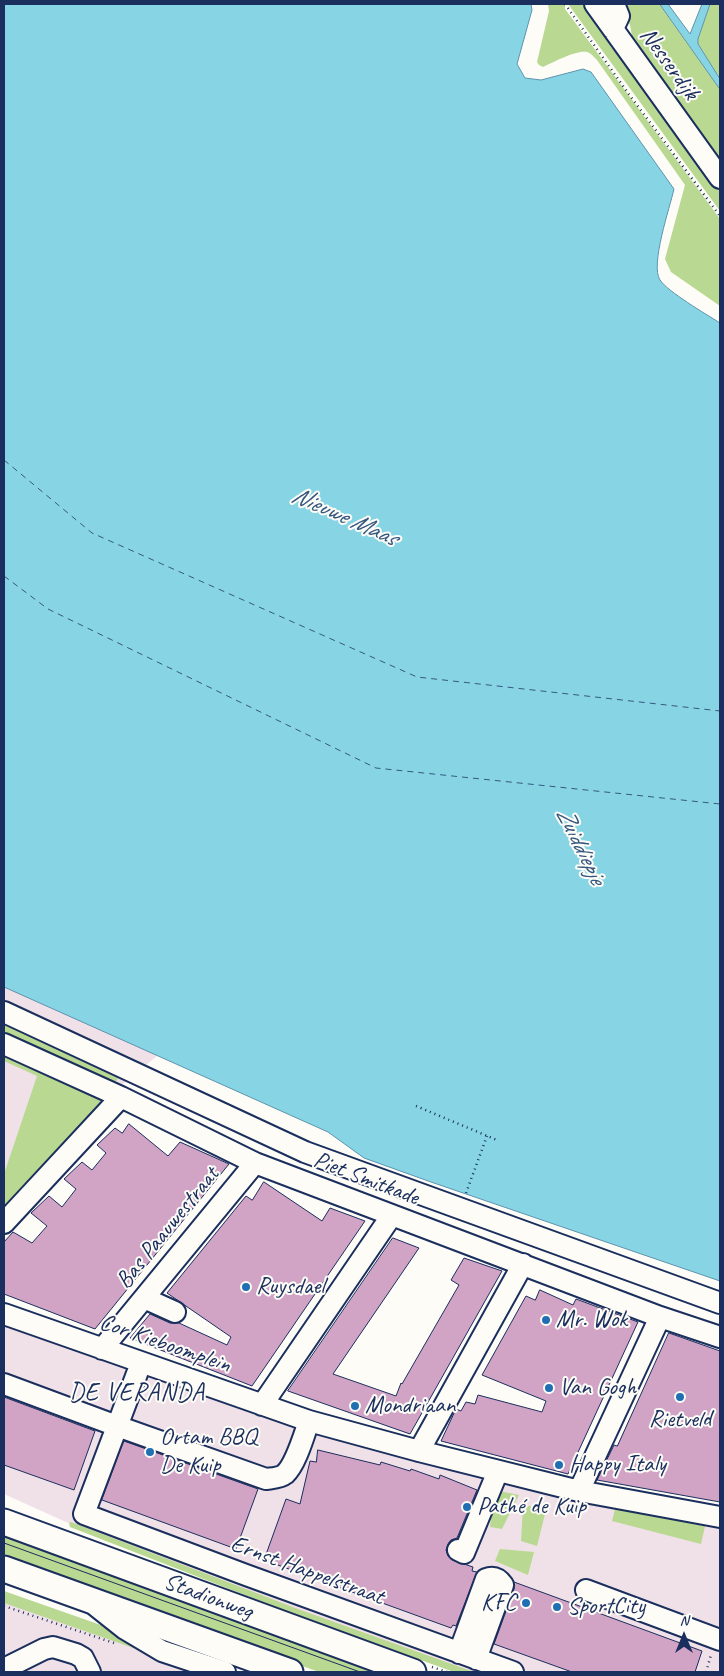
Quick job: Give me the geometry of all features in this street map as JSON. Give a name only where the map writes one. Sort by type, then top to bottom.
[{"type":"main road","name":"Stadionweg","points":[[4,1522],[413,1672]]},
{"type":"main road","name":"Stadionweg","points":[[4,1569],[290,1672]]},
{"type":"street","name":"Nesserdijk","points":[[595,4],[720,178]]},
{"type":"street","points":[[613,29],[619,16],[614,4]]},
{"type":"street","name":"Piet Smitkade","points":[[4,1012],[305,1152],[720,1304]]},
{"type":"street","name":"Piet Smitkade","points":[[4,1044],[121,1097],[255,1163],[660,1317],[720,1336]]},
{"type":"street","points":[[4,1224],[121,1097]]},
{"type":"street","name":"Bas Paauwestraat","points":[[102,1349],[255,1163]]},
{"type":"street","points":[[262,1405],[392,1215]]},
{"type":"street","points":[[419,1451],[523,1264]]},
{"type":"street","points":[[144,1298],[175,1312]]},
{"type":"street","name":"Cor Kieboomplein","points":[[4,1314],[309,1421],[498,1474],[579,1491],[720,1516]]},
{"type":"street","points":[[579,1491],[660,1317]]},
{"type":"street","points":[[117,1426],[141,1363]]},
{"type":"street","points":[[4,1384],[266,1479],[280,1477],[287,1473],[309,1421]]},
{"type":"street","name":"Ernst Happelstraat","points":[[117,1426],[84,1514],[246,1576],[513,1672]]},
{"type":"street","points":[[458,1550],[464,1553],[498,1474]]},
{"type":"street","points":[[586,1590],[720,1640]]},
{"type":"street","name":"Stadionweg","points":[[87,1599],[125,1628],[162,1651],[224,1672]]},
{"type":"street","points":[[4,1670],[44,1649],[53,1648],[76,1654],[83,1658],[90,1672]]},
{"type":"path","points":[[565,4],[628,93],[720,216]]},
{"type":"path","points":[[416,1106],[497,1140]]},
{"type":"path","points":[[464,1198],[487,1136]]},
{"type":"path","points":[[4,1606],[122,1645]]},
{"type":"shaded area","points":[[4,955],[181,1036],[105,1099],[4,1211]]},
{"type":"shaded area","points":[[4,1303],[250,1390],[404,1439],[568,1482],[720,1507],[720,1672],[463,1672],[349,1632],[66,1522],[4,1494]]},
{"type":"shaded area","points":[[4,1595],[223,1672],[4,1672]]},
{"type":"green space","points":[[548,4],[565,4],[565,9],[720,219],[720,306],[671,272],[665,259],[685,185],[597,60],[590,53],[582,52],[543,67],[537,62],[549,11]]},
{"type":"green space","points":[[568,4],[586,4],[611,47],[642,83],[720,187],[720,211]]},
{"type":"green space","points":[[619,4],[660,4],[720,89],[720,163],[633,41],[630,25]]},
{"type":"green space","points":[[710,4],[720,4],[720,79],[698,44]]},
{"type":"green space","points":[[4,1024],[118,1078],[113,1087],[4,1036]]},
{"type":"green space","points":[[4,1053],[100,1099],[101,1108],[4,1208],[4,1174],[37,1076],[4,1061]]},
{"type":"green space","points":[[494,1490],[519,1495],[502,1529],[490,1527]]},
{"type":"green space","points":[[523,1506],[547,1506],[537,1546],[521,1541]]},
{"type":"green space","points":[[615,1509],[705,1526],[701,1544],[612,1521]]},
{"type":"green space","points":[[71,1522],[298,1609],[474,1672],[454,1672],[301,1617],[70,1527],[69,1523]]},
{"type":"green space","points":[[4,1536],[33,1547],[59,1553],[389,1672],[319,1672],[4,1558]]},
{"type":"green space","points":[[500,1549],[534,1552],[528,1575],[495,1561]]},
{"type":"green space","points":[[4,1591],[115,1630],[145,1652],[4,1603]]},
{"type":"water","points":[[4,4],[531,4],[532,10],[517,64],[525,78],[541,80],[583,69],[591,72],[674,189],[657,262],[660,280],[679,297],[720,323],[720,1281],[364,1158],[328,1132],[4,987]]},
{"type":"water","points":[[660,4],[668,4],[690,34],[702,4],[710,4],[698,44],[720,79],[720,89]]},
{"type":"building","points":[[129,1124],[168,1156],[180,1142],[229,1164],[95,1329],[4,1294],[4,1242],[13,1232],[32,1243],[47,1226],[31,1213],[49,1196],[62,1207],[76,1189],[64,1179],[82,1162],[92,1170],[106,1153],[97,1145],[115,1128],[122,1133]]},
{"type":"building","name":"Ruysdael","points":[[264,1182],[322,1221],[330,1208],[365,1221],[252,1386],[130,1338],[150,1314],[170,1323],[179,1323],[227,1345],[231,1337],[167,1293],[246,1196],[252,1200]]},
{"type":"building","points":[[393,1238],[419,1248],[333,1374],[396,1396],[401,1383],[459,1285],[451,1280],[464,1258],[502,1271],[410,1434],[288,1391]]},
{"type":"building","name":"Van Gogh","points":[[540,1290],[573,1305],[576,1299],[638,1322],[568,1474],[441,1441],[456,1409],[461,1411],[466,1402],[475,1404],[478,1395],[542,1412],[546,1401],[482,1375],[526,1296],[535,1300]]},
{"type":"building","name":"Rietveld","points":[[669,1333],[720,1351],[720,1502],[597,1480],[614,1445],[617,1446]]},
{"type":"building","points":[[4,1397],[95,1431],[74,1490],[4,1465]]},
{"type":"building","points":[[124,1441],[258,1489],[236,1549],[102,1500]]},
{"type":"building","points":[[318,1450],[380,1465],[381,1462],[410,1471],[411,1469],[439,1479],[440,1475],[477,1490],[457,1538],[451,1540],[446,1550],[452,1560],[473,1567],[472,1571],[477,1572],[456,1626],[453,1625],[451,1628],[264,1560],[286,1499],[300,1504],[310,1461],[316,1462]]},
{"type":"building","points":[[514,1582],[702,1651],[695,1672],[572,1672],[494,1644],[514,1589]]},
{"type":"ferry route","points":[[4,460],[92,533],[417,677],[720,711]]},
{"type":"ferry route","points":[[4,576],[48,609],[376,768],[720,804]]},
{"type":"tram line","points":[[4,1543],[360,1672]]},
{"type":"place","name":"Ruysdael","points":[[246,1287]]},
{"type":"place","name":"Mr. Wok","points":[[546,1320]]},
{"type":"place","name":"Van Gogh","points":[[549,1388]]},
{"type":"place","name":"Rietveld","points":[[680,1397]]},
{"type":"place","name":"Mondriaan","points":[[355,1406]]},
{"type":"place","name":"Ortam BBQ De Kuip","points":[[150,1452]]},
{"type":"place","name":"Happy Italy","points":[[559,1465]]},
{"type":"place","name":"Pathé de Kuip","points":[[467,1507]]},
{"type":"place","name":"KFC","points":[[526,1603]]},
{"type":"place","name":"SportCity","points":[[557,1607]]},
{"type":"district","name":"DE VERANDA","points":[[137,1393]]},
{"type":"water label","name":"Nieuwe Maas","points":[[344,517]]},
{"type":"water label","name":"Zuiddiepje","points":[[580,846]]}]
